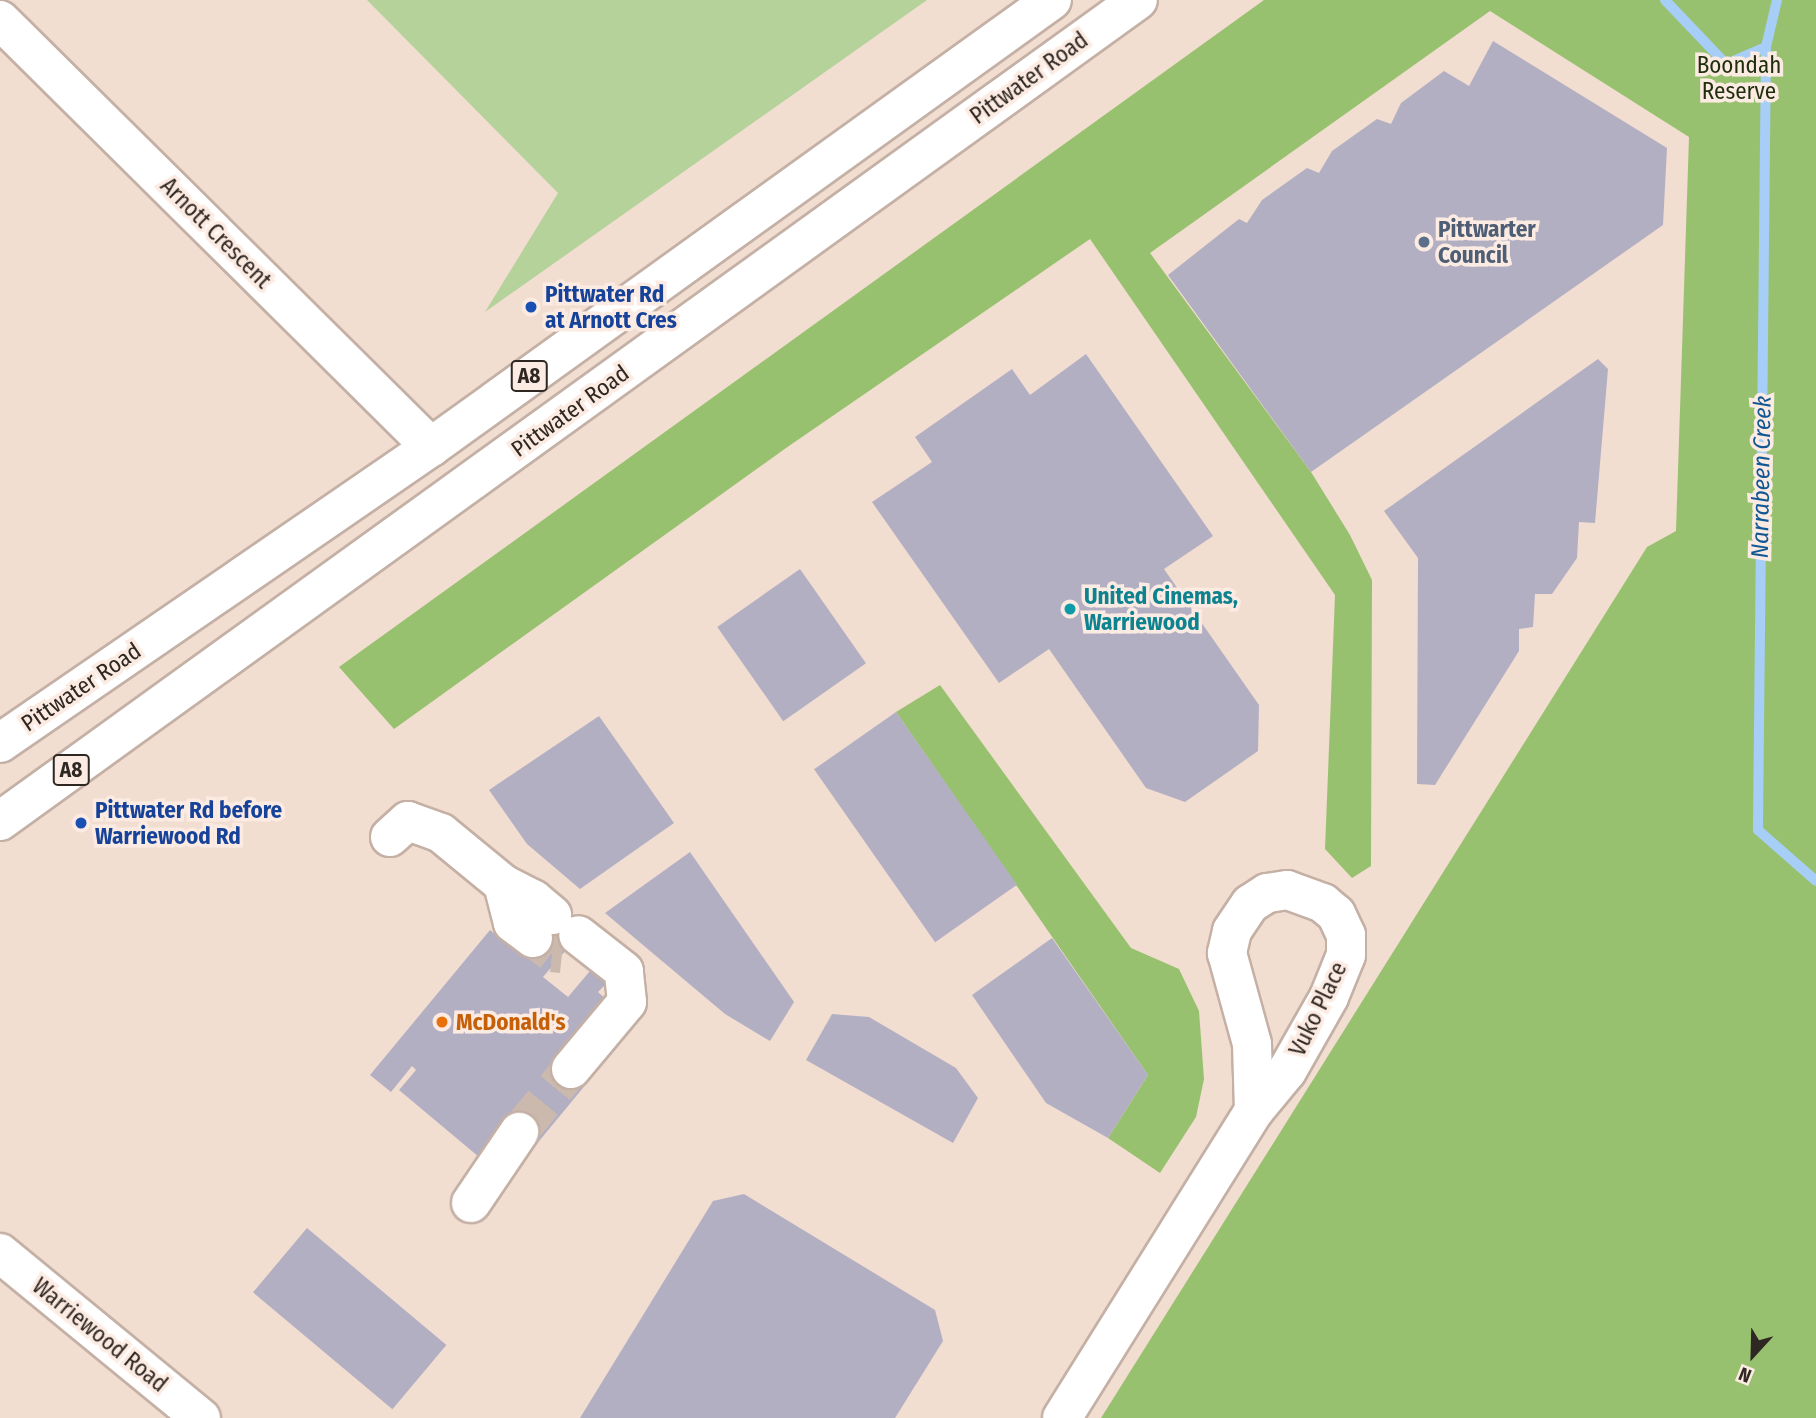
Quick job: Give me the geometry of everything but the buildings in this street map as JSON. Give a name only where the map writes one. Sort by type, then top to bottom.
[{"type":"main road","name":"Pittwater Road","points":[[0,743],[431,447],[1052,0]]},
{"type":"main road","name":"Pittwater Road","points":[[0,821],[1138,0]]},
{"type":"main road","name":"Arnott Crescent","points":[[0,20],[431,447]]},
{"type":"main road","points":[[390,837],[408,821],[441,833],[503,884],[533,899],[565,939],[624,971],[627,1002],[571,1069]]},
{"type":"main road","name":"Vuko Place","points":[[1062,1418],[1254,1111],[1287,1071],[1329,998],[1346,955],[1346,935],[1336,914],[1323,903],[1287,890],[1267,893],[1250,904],[1231,931],[1227,953],[1252,1044],[1254,1111]]},
{"type":"main road","points":[[471,1203],[519,1132]]},
{"type":"main road","name":"Warriewood Road","points":[[0,1253],[201,1418]]},
{"type":"green space","points":[[367,0],[927,0],[485,312],[558,193]]},
{"type":"green space","name":"Boondah Reserve","points":[[1264,0],[1816,0],[1816,1418],[1101,1418],[1647,547],[1676,531],[1689,137],[1490,11],[1150,253],[1311,472],[1350,535],[1372,580],[1371,866],[1352,878],[1325,849],[1335,595],[1090,239],[786,448],[394,729],[339,667]]},
{"type":"green space","points":[[940,685],[1131,948],[1179,969],[1199,1011],[1204,1079],[1196,1117],[1160,1173],[1108,1138],[1148,1075],[896,712]]},
{"type":"waterway","name":"Narrabeen Creek","points":[[1665,0],[1726,64],[1766,47]]},
{"type":"waterway","name":"Narrabeen Creek","points":[[1777,0],[1766,47],[1758,830],[1816,881]]},
{"type":"tunnel","points":[[533,938],[552,953],[562,954]]},
{"type":"tunnel","points":[[519,1132],[571,1069]]},
{"type":"place","name":"Pittwarter Council","points":[[1424,242]]},
{"type":"place","name":"Pittwater Rd at Arnott Cres","points":[[531,307]]},
{"type":"place","name":"United Cinemas, Warriewood","points":[[1070,609]]},
{"type":"place","name":"Pittwater Rd before Warriewood Rd","points":[[81,823]]},
{"type":"place","name":"McDonald's","points":[[442,1022]]}]
